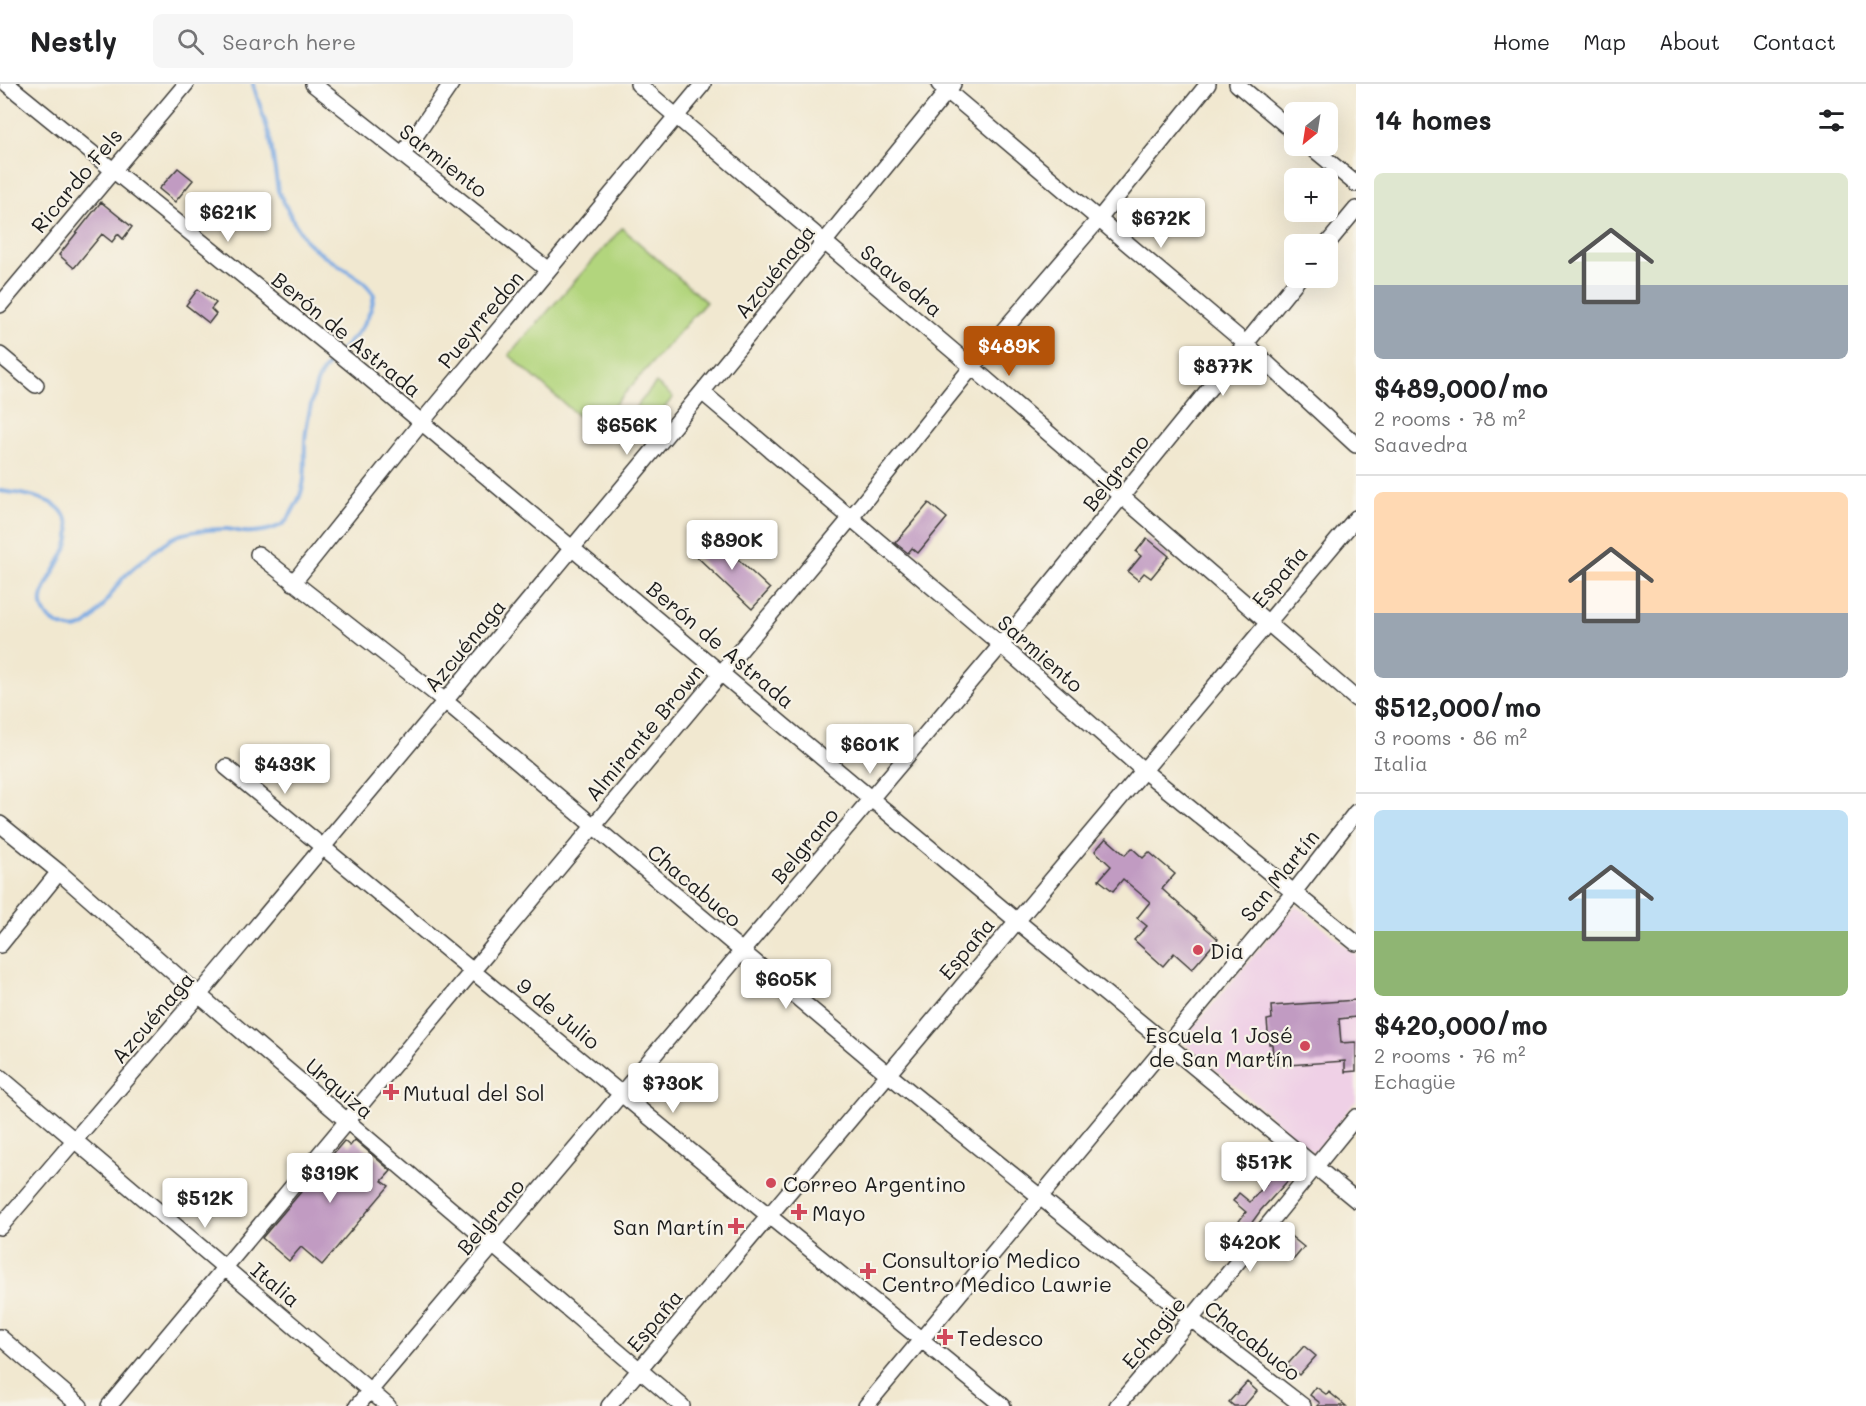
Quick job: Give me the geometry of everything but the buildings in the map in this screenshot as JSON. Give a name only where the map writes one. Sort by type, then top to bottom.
[{"type":"street","name":"Berón de Astrada","points":[[7,84],[364,374],[1017,921],[1356,1200]]},
{"type":"street","name":"Ricardo Fels","points":[[0,304],[186,84]]},
{"type":"street","name":"Sarmiento","points":[[313,84],[548,270]]},
{"type":"street","points":[[403,154],[451,84]]},
{"type":"street","name":"Saavedra","points":[[638,84],[972,367],[1356,699]]},
{"type":"street","name":"Pueyrredon","points":[[293,583],[421,423],[703,84]]},
{"type":"street","name":"Almirante Brown","points":[[109,1406],[850,519],[972,367],[1099,219],[1208,84]]},
{"type":"street","points":[[1237,84],[1284,124]]},
{"type":"street","points":[[946,86],[1245,343],[1356,445]]},
{"type":"street","name":"Azcuénaga","points":[[0,1227],[199,995],[702,392],[825,242],[946,86]]},
{"type":"street","points":[[1322,156],[1356,184]]},
{"type":"street","points":[[1335,234],[1356,209]]},
{"type":"street","name":"Belgrano","points":[[357,1406],[1001,645],[1291,288]]},
{"type":"street","points":[[0,355],[36,385]]},
{"type":"street","name":"Sarmiento","points":[[702,392],[1001,645],[1143,770],[1356,943]]},
{"type":"street","name":"España","points":[[609,1406],[1356,518]]},
{"type":"street","name":"Chacabuco","points":[[258,554],[445,701],[888,1074],[1191,1319],[1303,1406]]},
{"type":"street","name":"9 de Julio","points":[[226,767],[769,1216],[1003,1406]]},
{"type":"street","name":"San Martín","points":[[866,1406],[1294,892],[1356,812]]},
{"type":"street","name":"Urquiza","points":[[0,824],[682,1406]]},
{"type":"street","points":[[0,945],[59,872]]},
{"type":"street","name":"Italia","points":[[0,1077],[388,1406]]},
{"type":"street","name":"Echagüe","points":[[1117,1406],[1356,1117]]},
{"type":"street","points":[[0,1337],[80,1406]]},
{"type":"shaded area","points":[[1296,905],[1356,955],[1356,1101],[1314,1153],[1182,1041]]},
{"type":"green space","points":[[622,228],[706,302],[593,429],[509,355]]},
{"type":"green space","points":[[656,383],[673,397],[649,427],[632,412]]},
{"type":"waterway","points":[[253,84],[270,137],[278,191],[294,222],[306,241],[364,282],[374,295],[363,325],[342,350]]},
{"type":"waterway","points":[[0,491],[43,500],[56,506],[65,516],[70,530],[67,545],[45,588],[42,601],[45,613],[57,624],[68,628],[79,628],[97,614],[127,574],[173,538],[191,532],[214,529],[259,531],[276,528],[285,522],[298,500],[303,484],[305,436],[316,386],[326,367],[337,355]]},
{"type":"place","name":"Dia","points":[[1198,950]]},
{"type":"place","name":"Escuela 1 José de San Martín","points":[[1305,1046]]},
{"type":"place","name":"Mutual del Sol","points":[[391,1092]]},
{"type":"place","name":"Correo Argentino","points":[[771,1183]]},
{"type":"place","name":"Mayo","points":[[799,1212]]},
{"type":"place","name":"San Martín","points":[[736,1226]]},
{"type":"place","name":"Consultorio Medico Centro Medico Lawrie","points":[[868,1271]]},
{"type":"place","name":"Tedesco","points":[[945,1337]]}]
